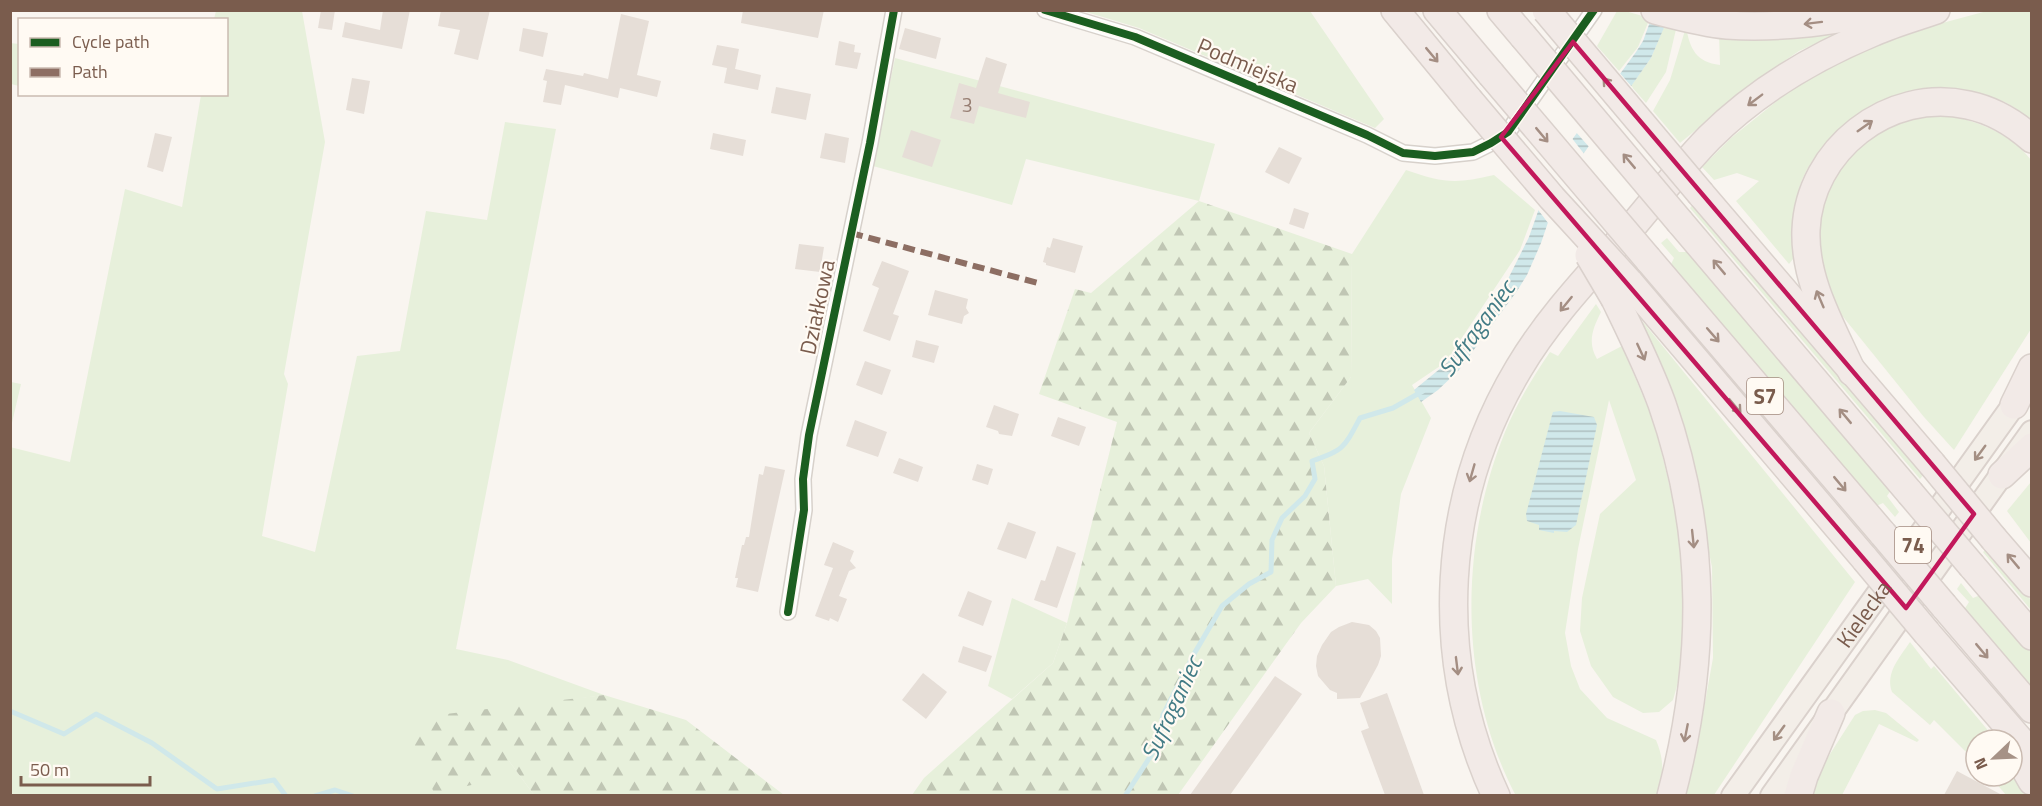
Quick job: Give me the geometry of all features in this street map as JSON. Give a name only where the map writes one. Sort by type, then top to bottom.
[{"type":"highway","points":[[1395,10],[1552,198],[1622,291],[1865,559],[2031,754]]},
{"type":"highway","name":"S7","points":[[1437,10],[2031,709]]},
{"type":"highway","name":"S7","points":[[1501,10],[2031,636]]},
{"type":"highway","points":[[1546,10],[2031,583]]},
{"type":"highway","points":[[1655,10],[1725,25],[1793,25],[1892,10]]},
{"type":"highway","points":[[1496,795],[1479,755],[1464,703],[1457,672],[1453,608],[1454,568],[1466,494],[1478,456],[1503,396],[1533,348],[1582,285],[1709,139],[1737,113],[1803,67],[1876,31],[1936,10]]},
{"type":"highway","points":[[1852,372],[1816,292],[1806,250],[1808,212],[1815,188],[1828,162],[1852,135],[1875,119],[1919,104],[1952,102],[1982,109],[2010,122],[2031,139]]},
{"type":"highway","points":[[1622,291],[1640,350],[1662,404],[1682,477],[1693,542],[1697,616],[1694,678],[1685,737],[1671,795]]},
{"type":"highway","points":[[2014,405],[2031,368]]},
{"type":"highway","points":[[2001,475],[2031,447]]},
{"type":"highway","points":[[1989,704],[2002,728]]},
{"type":"highway","points":[[1798,795],[1831,713]]},
{"type":"main road","name":"74","points":[[2014,405],[2031,380]]},
{"type":"main road","name":"Kielecka","points":[[1733,795],[2014,405]]},
{"type":"main road","name":"74","points":[[2001,475],[2031,432]]},
{"type":"main road","name":"Kielecka","points":[[1831,713],[2001,475]]},
{"type":"main road","name":"74","points":[[1772,795],[1831,713]]},
{"type":"street","name":"Działkowa","points":[[788,612],[804,510],[803,479],[809,435],[870,144],[894,10]]},
{"type":"street","name":"Podmiejska","points":[[1046,10],[1135,37],[1367,135],[1403,153],[1435,156],[1473,152],[1508,132],[1594,10]]},
{"type":"highlighted area","points":[[1573,42],[1974,514],[1906,608],[1758,434],[1501,137]]},
{"type":"green space","points":[[216,11],[302,11],[325,142],[284,374],[288,384],[262,536],[315,552],[357,356],[400,351],[426,211],[487,220],[505,122],[556,129],[456,649],[508,660],[604,695],[546,703],[509,761],[534,795],[11,795],[10,447],[70,462],[125,189],[182,207],[201,96],[228,96],[228,18],[214,18]]},
{"type":"green space","points":[[1083,11],[1310,11],[1384,119],[1375,128],[1139,28]]},
{"type":"green space","points":[[1617,11],[1650,18],[1638,47],[1619,71],[1597,46]]},
{"type":"green space","points":[[1987,11],[2031,11],[2031,119],[2000,100],[1967,94],[1905,93],[1889,97],[1873,105],[1842,127],[1828,141],[1807,171],[1800,186],[1796,204],[1793,259],[1789,264],[1736,201],[1759,181],[1737,173],[1714,180],[1702,167],[1731,138],[1804,79],[1876,44],[1920,29]]},
{"type":"green space","points":[[1666,22],[1677,25],[1666,72],[1646,103],[1631,86],[1651,58]]},
{"type":"green space","points":[[1858,25],[1799,51],[1758,79],[1680,143],[1653,111],[1670,80],[1686,27],[1692,48],[1696,53],[1705,61],[1720,65],[1719,33]]},
{"type":"green space","points":[[10,43],[18,44],[18,86],[11,84]]},
{"type":"green space","points":[[895,58],[1215,144],[1199,201],[1026,159],[1012,205],[873,166]]},
{"type":"green space","points":[[1941,114],[1979,124],[2002,135],[2031,160],[2031,329],[1954,450],[1924,417],[1840,313],[1824,273],[1818,238],[1826,194],[1843,162],[1877,131],[1905,120]]},
{"type":"green space","points":[[1406,170],[1430,178],[1450,181],[1494,175],[1535,210],[1520,250],[1446,362],[1412,385],[1431,418],[1401,494],[1392,559],[1392,604],[1368,579],[1336,586],[1324,466],[1309,433],[1351,377],[1352,254]]},
{"type":"green space","points":[[1199,201],[1352,254],[1351,377],[1309,433],[1324,466],[1336,586],[1301,623],[1178,795],[912,795],[924,778],[1053,663],[1067,623],[1117,422],[1039,394],[1075,289],[1091,293]]},
{"type":"green space","points":[[1695,202],[1924,474],[1920,479],[1690,208]]},
{"type":"green space","points":[[1667,238],[1679,252],[1692,252],[1893,487],[1887,496],[1899,512],[1895,517],[1883,503],[1872,508],[1669,268],[1674,258],[1661,243]]},
{"type":"green space","points":[[1596,304],[1601,312],[1592,335],[1594,353],[1597,359],[1622,346],[1655,425],[1676,513],[1686,599],[1682,668],[1673,700],[1659,712],[1643,713],[1613,697],[1591,666],[1580,631],[1582,598],[1600,514],[1636,480],[1609,400],[1578,549],[1565,633],[1571,666],[1580,689],[1607,718],[1656,740],[1662,761],[1659,787],[1657,795],[1516,796],[1497,753],[1483,709],[1475,662],[1471,615],[1473,568],[1479,521],[1490,476],[1505,432],[1520,401],[1550,352],[1558,356]]},
{"type":"green space","points":[[1643,322],[1855,582],[1714,795],[1684,795],[1697,747],[1713,658],[1712,567],[1691,467],[1638,326]]},
{"type":"green space","points":[[10,382],[21,384],[11,427]]},
{"type":"green space","points":[[2031,482],[2031,543],[2007,511]]},
{"type":"green space","points":[[1988,548],[2031,600],[2031,610],[1983,552]]},
{"type":"green space","points":[[1961,583],[1973,598],[1983,594],[2031,651],[2031,695],[1962,613],[1969,602],[1957,589]]},
{"type":"green space","points":[[1012,598],[1067,623],[1053,663],[1012,699],[988,686]]},
{"type":"green space","points":[[1910,642],[1931,669],[1934,666],[1986,728],[1964,728],[1964,750],[1934,720],[1930,725],[1892,692],[1890,678],[1898,659]]},
{"type":"green space","points":[[604,695],[686,720],[784,795],[534,795],[509,761],[495,780],[434,793],[413,741],[413,718]]},
{"type":"green space","points":[[1875,710],[1886,713],[1919,740],[1917,742],[1879,724],[1842,795],[1809,796],[1823,765],[1855,715],[1863,711]]},
{"type":"green space","points":[[2024,786],[2029,795],[2006,795],[2000,788],[2024,788]]},
{"type":"water","points":[[1654,11],[1666,23],[1651,58],[1560,187],[1541,243],[1527,275],[1459,370],[1421,402],[1414,390],[1447,363],[1508,279],[1529,237],[1555,163],[1636,52],[1643,41]]},
{"type":"water","points":[[1560,411],[1594,417],[1597,425],[1576,525],[1567,532],[1554,531],[1554,533],[1539,530],[1539,525],[1527,521],[1526,514],[1552,415],[1553,412]]},
{"type":"pier","points":[[1618,71],[1633,88],[1590,148],[1575,131]]},
{"type":"pier","points":[[1571,137],[1585,155],[1563,188],[1551,227],[1536,207],[1546,174]]},
{"type":"building","points":[[321,10],[335,10],[332,30],[318,28]]},
{"type":"building","points":[[383,10],[410,10],[402,49],[342,37],[345,22],[380,30]]},
{"type":"building","points":[[441,10],[490,10],[478,60],[454,54],[460,30],[438,26]]},
{"type":"building","points":[[743,10],[824,10],[818,38],[741,23]]},
{"type":"building","points":[[621,14],[649,21],[637,75],[661,81],[657,97],[620,88],[618,98],[565,85],[561,105],[543,102],[547,81],[543,80],[546,69],[583,76],[584,73],[608,79]]},
{"type":"building","points":[[523,28],[548,33],[543,57],[519,51]]},
{"type":"building","points":[[905,28],[941,38],[936,59],[899,49]]},
{"type":"building","points":[[839,41],[855,45],[854,52],[861,53],[857,69],[835,65]]},
{"type":"building","points":[[717,45],[739,49],[735,69],[761,75],[758,90],[724,83],[727,68],[712,65]]},
{"type":"building","points":[[986,57],[1007,64],[998,93],[1030,102],[1026,118],[979,106],[974,124],[950,118],[959,83],[976,88]]},
{"type":"building","points":[[352,78],[370,81],[364,114],[346,110]]},
{"type":"building","points":[[776,87],[811,94],[806,120],[771,113]]},
{"type":"building","points":[[911,130],[941,140],[932,167],[902,157]]},
{"type":"building","points":[[155,133],[172,137],[163,172],[147,167]]},
{"type":"building","points":[[713,133],[746,140],[743,156],[710,149]]},
{"type":"building","points":[[825,133],[849,138],[845,163],[820,158]]},
{"type":"building","points":[[1279,147],[1302,158],[1289,184],[1265,172]]},
{"type":"building","points":[[1294,208],[1309,213],[1304,229],[1289,224]]},
{"type":"building","points":[[1053,238],[1083,246],[1075,273],[1046,265],[1043,262],[1047,247],[1050,248]]},
{"type":"building","points":[[799,244],[824,247],[820,272],[795,269]]},
{"type":"building","points":[[882,261],[909,271],[893,314],[899,316],[890,341],[863,331],[879,288],[872,285]]},
{"type":"building","points":[[935,290],[968,299],[966,308],[969,313],[964,316],[962,324],[928,315]]},
{"type":"building","points":[[916,340],[939,346],[934,363],[912,357]]},
{"type":"building","points":[[865,361],[891,370],[882,395],[856,385]]},
{"type":"building","points":[[994,405],[1019,414],[1012,436],[999,434],[998,431],[986,427]]},
{"type":"building","points":[[1058,417],[1086,427],[1079,446],[1051,436]]},
{"type":"building","points":[[855,420],[887,432],[878,457],[846,446]]},
{"type":"building","points":[[899,458],[923,467],[918,482],[893,473]]},
{"type":"building","points":[[977,464],[993,469],[988,485],[972,480]]},
{"type":"building","points":[[765,466],[785,470],[758,592],[736,587],[738,578],[735,578],[742,545],[746,537],[749,537],[759,474],[763,475]]},
{"type":"building","points":[[1008,522],[1036,532],[1026,559],[997,549]]},
{"type":"building","points":[[833,542],[854,551],[850,561],[856,568],[849,571],[839,596],[847,599],[838,622],[830,618],[829,621],[815,616],[833,568],[824,565]]},
{"type":"building","points":[[1057,546],[1076,553],[1057,608],[1034,600],[1041,580],[1045,581]]},
{"type":"building","points":[[968,591],[992,601],[983,626],[958,616]]},
{"type":"building","points":[[1352,622],[1369,625],[1376,631],[1380,638],[1381,656],[1360,698],[1337,699],[1337,693],[1330,690],[1318,676],[1317,656],[1331,632]]},
{"type":"building","points":[[963,646],[992,656],[986,672],[958,662]]},
{"type":"building","points":[[923,673],[947,692],[926,719],[902,700]]},
{"type":"building","points":[[1275,676],[1302,694],[1230,795],[1190,795]]},
{"type":"building","points":[[1387,693],[1424,795],[1385,795],[1361,731],[1369,728],[1360,703]]},
{"type":"building","points":[[1957,771],[1964,775],[1964,788],[1989,788],[2002,795],[1944,795]]},
{"type":"waterway","name":"Sufraganiec","points":[[1125,796],[1157,746],[1163,715],[1222,606],[1249,584],[1271,572],[1272,540],[1282,518],[1305,496],[1315,479],[1312,461],[1342,447],[1360,418],[1393,408],[1423,391]]},
{"type":"waterway","name":"Sufraganiec","points":[[10,711],[64,734],[96,714],[152,743],[217,789],[274,780],[286,796]]},
{"type":"waterway","name":"Sufraganiec","points":[[315,796],[335,790],[353,796]]},
{"type":"marked path","points":[[851,233],[1038,283]]},
{"type":"cycle path","points":[[788,612],[804,510],[803,479],[809,435],[870,143],[894,10]]},
{"type":"cycle path","points":[[1045,10],[1135,37],[1367,135],[1403,153],[1435,156],[1473,152],[1508,132],[1594,10]]}]
